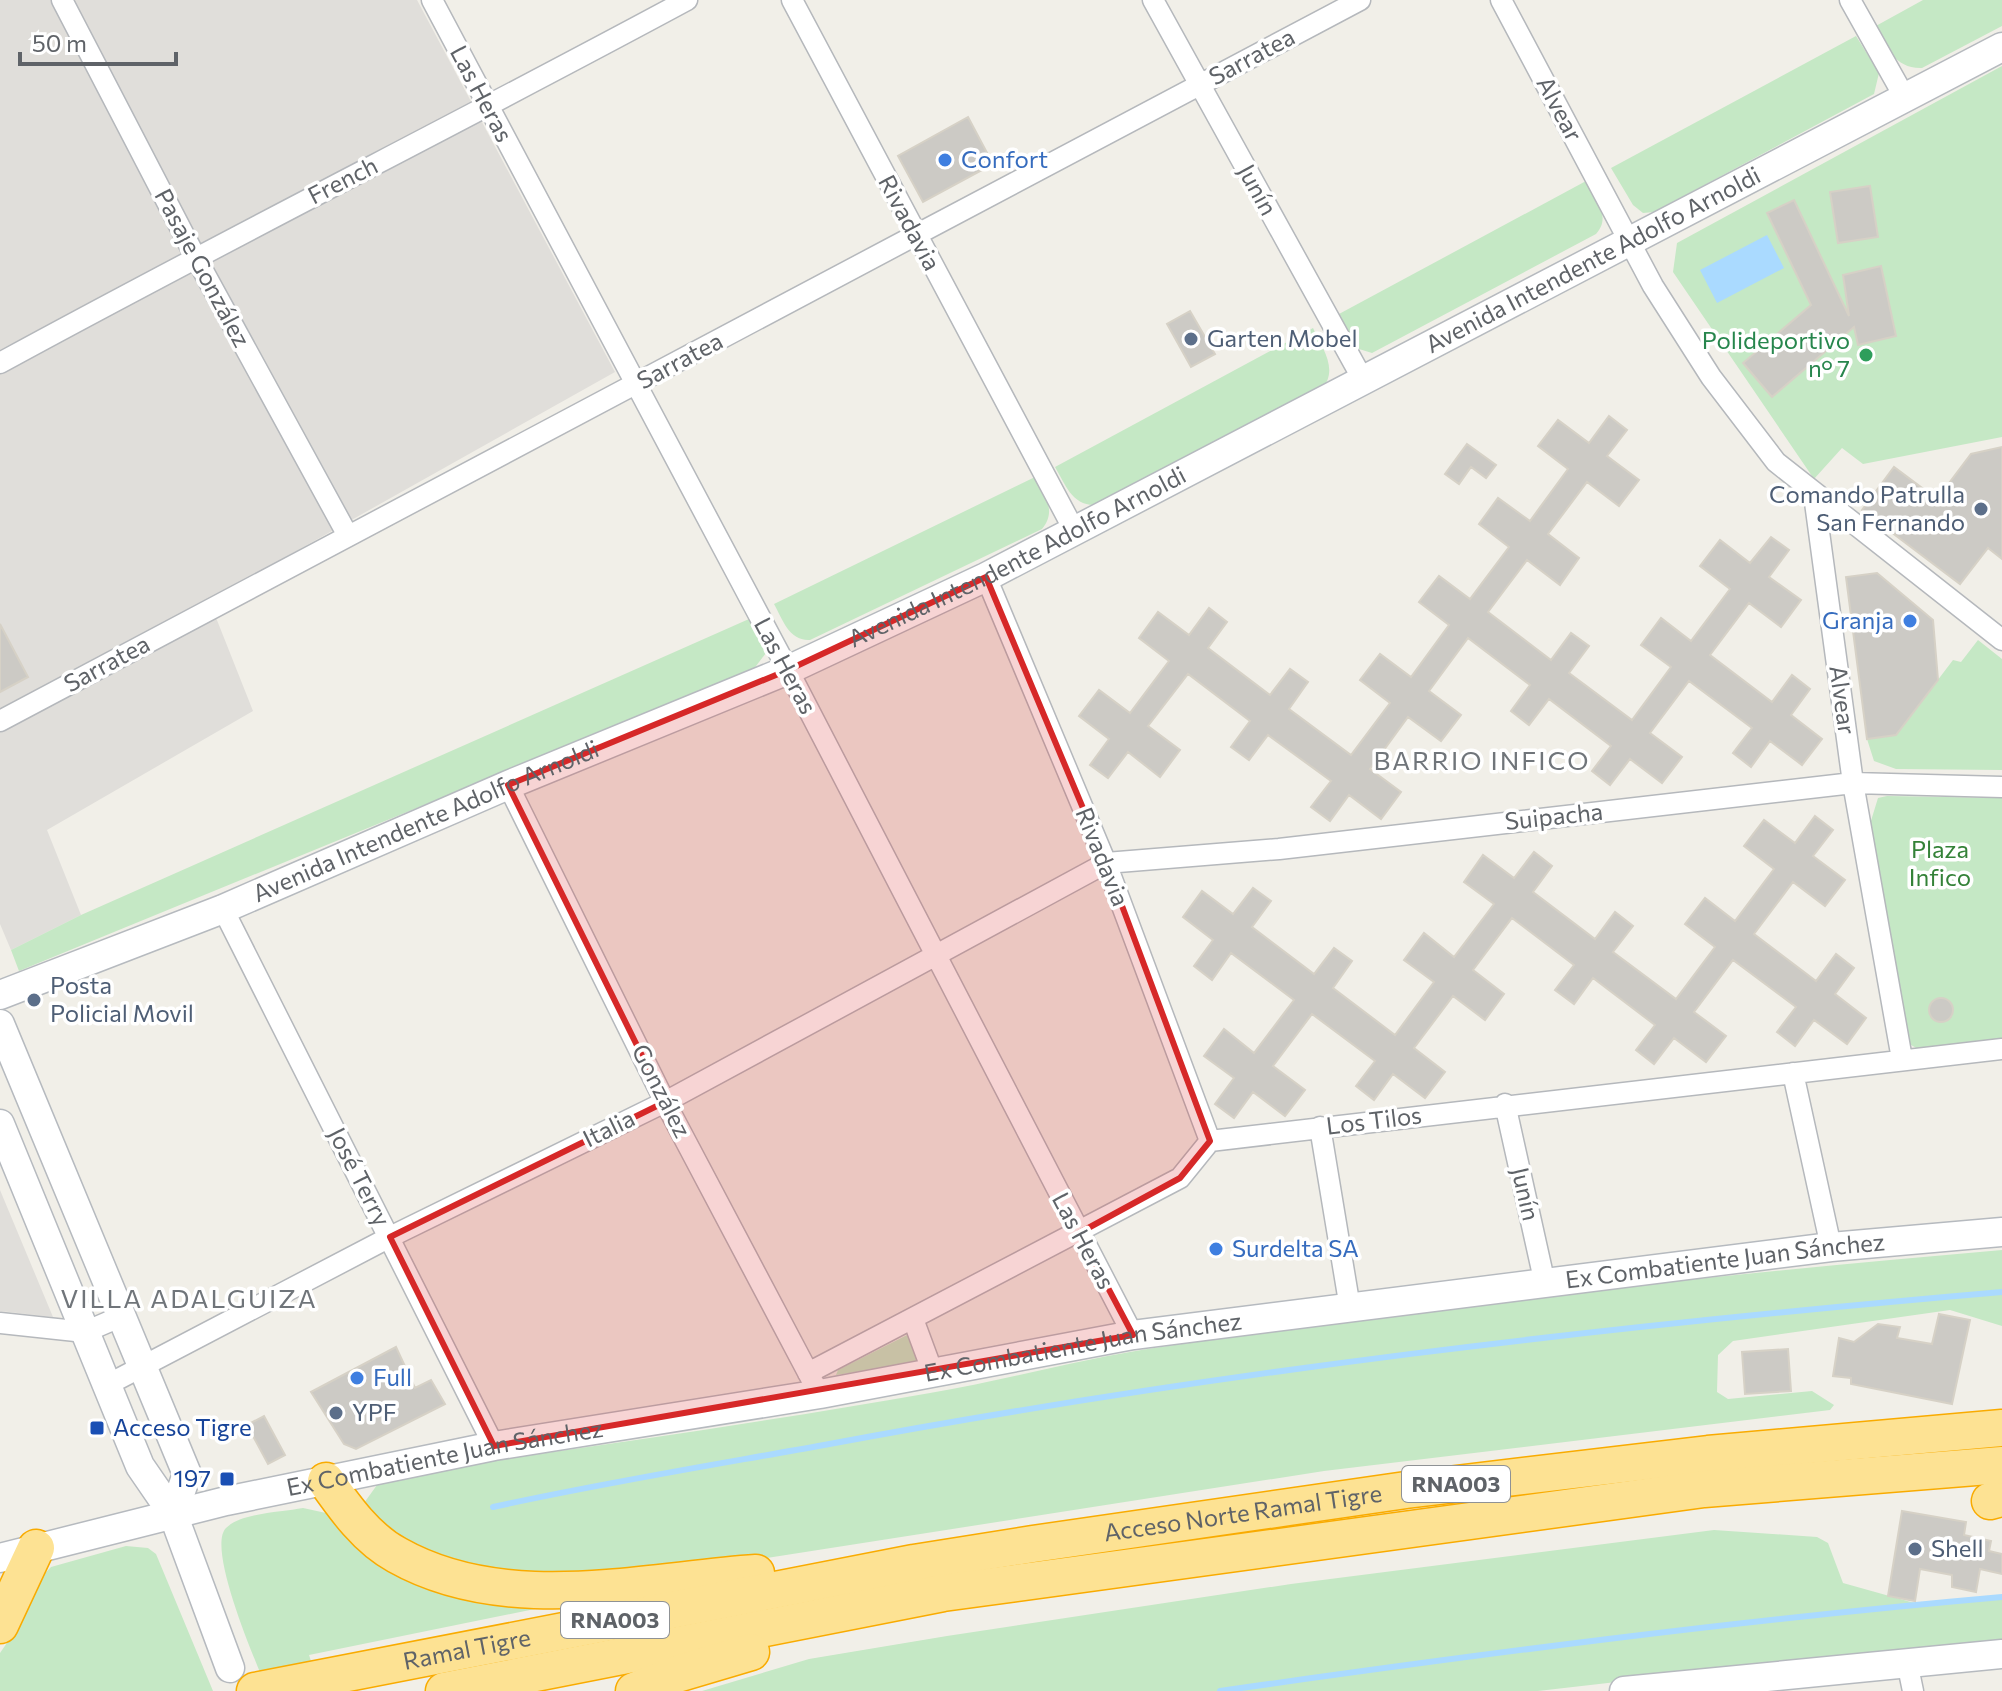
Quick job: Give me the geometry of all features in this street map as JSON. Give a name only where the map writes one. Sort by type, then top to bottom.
[{"type":"highway","points":[[1708,1454],[1840,1419]]},
{"type":"highway","name":"Acceso Norte Ramal Tigre","points":[[914,1563],[1406,1490],[1708,1454],[2002,1428]]},
{"type":"highway","name":"Acceso Norte Ramal Tigre","points":[[943,1593],[1704,1489],[2002,1465]]},
{"type":"highway","points":[[326,1481],[350,1515],[396,1555],[443,1574],[487,1586],[561,1589],[914,1563]]},
{"type":"highway","points":[[1445,1525],[1765,1501]]},
{"type":"highway","points":[[0,1625],[36,1548]]},
{"type":"highway","name":"Ramal Tigre","points":[[243,1679],[316,1677],[914,1563]]},
{"type":"highway","points":[[634,1691],[677,1674],[943,1593]]},
{"type":"highway","name":"Ramal Tigre","points":[[444,1691],[943,1593]]},
{"type":"main road","name":"Avenida Intendente Adolfo Arnoldi","points":[[0,995],[223,909],[508,785],[788,670],[986,577],[1362,378],[1630,243],[2002,47]]},
{"type":"main road","points":[[0,1024],[187,1474],[173,1514]]},
{"type":"main road","points":[[0,1124],[140,1466],[173,1514],[243,1679]]},
{"type":"main road","name":"Ex Combatiente Juan Sánchez","points":[[0,1558],[173,1514],[326,1481],[814,1384],[933,1373],[1133,1335],[1831,1247],[2002,1232]]},
{"type":"main road","points":[[1624,1691],[2002,1654]]},
{"type":"street","name":"Pasaje González","points":[[62,0],[195,256],[347,534]]},
{"type":"street","name":"Las Heras","points":[[432,0],[788,670],[1133,1335]]},
{"type":"street","name":"French","points":[[0,363],[195,256],[488,107],[687,0]]},
{"type":"street","name":"Rivadavia","points":[[792,0],[1074,530]]},
{"type":"street","name":"Junín","points":[[1153,0],[1362,378]]},
{"type":"street","name":"Sarratea","points":[[0,721],[347,534],[635,386],[1360,0]]},
{"type":"street","name":"Alvear","points":[[1501,0],[1630,243],[1711,377],[1776,462],[1814,495],[1853,783],[1902,1059]]},
{"type":"street","points":[[1850,0],[1905,98]]},
{"type":"street","points":[[1814,495],[2002,640]]},
{"type":"street","name":"Rivadavia","points":[[986,577],[1106,863],[1210,1141]]},
{"type":"street","name":"Suipacha","points":[[1106,863],[1368,839],[1853,783],[2002,787]]},
{"type":"street","name":"González","points":[[508,785],[665,1102],[814,1384]]},
{"type":"street","name":"Italia","points":[[107,1385],[390,1237],[665,1102],[1106,863]]},
{"type":"street","name":"José Terry","points":[[223,909],[494,1446]]},
{"type":"street","name":"Los Tilos","points":[[1210,1141],[1505,1104],[2002,1049]]},
{"type":"street","points":[[1793,1073],[1831,1247]]},
{"type":"street","name":"Junín","points":[[1505,1104],[1545,1284]]},
{"type":"street","points":[[1320,1127],[1350,1308]]},
{"type":"street","points":[[814,1384],[913,1319],[1180,1178],[1210,1141]]},
{"type":"street","points":[[0,1323],[85,1332],[122,1316]]},
{"type":"street","points":[[913,1319],[933,1373]]},
{"type":"street","points":[[1907,1662],[1913,1691]]},
{"type":"highlighted area","points":[[986,577],[1106,863],[1210,1141],[1180,1178],[1079,1233],[1133,1335],[494,1446],[390,1237],[665,1102],[508,785],[788,670]]},
{"type":"shaded area","points":[[0,0],[417,0],[615,372],[209,600],[253,711],[47,830],[81,915],[11,950],[0,924]]},
{"type":"shaded area","points":[[0,1190],[53,1317],[0,1311]]},
{"type":"green space","points":[[1923,0],[2002,0],[2002,26],[1922,68],[1905,65],[1888,49],[1874,27]]},
{"type":"green space","points":[[1856,36],[1879,73],[1874,94],[1654,212],[1643,213],[1633,205],[1611,168]]},
{"type":"green space","name":"Polideportivo n° 7","points":[[2002,66],[2002,437],[1863,464],[1842,448],[1814,479],[1673,272],[1677,243]]},
{"type":"green space","points":[[1586,181],[1602,214],[1601,227],[1596,234],[1372,353],[1359,349],[1339,314]]},
{"type":"green space","points":[[1313,328],[1329,366],[1327,381],[1322,389],[1094,505],[1080,501],[1066,486],[1055,467]]},
{"type":"green space","points":[[1035,477],[1049,509],[1042,529],[810,640],[797,637],[784,623],[774,604]]},
{"type":"green space","points":[[749,619],[766,653],[753,670],[19,971],[11,950],[81,915]]},
{"type":"green space","points":[[1978,640],[2002,659],[2002,770],[1896,769],[1874,761],[1867,739],[1896,735],[1953,660],[1961,662]]},
{"type":"green space","name":"Plaza Infico","points":[[1878,798],[2002,798],[2002,1040],[1918,1049],[1906,1042],[1870,824]]},
{"type":"green space","points":[[2002,1250],[2002,1326],[1950,1310],[1733,1341],[1718,1355],[1717,1392],[1728,1399],[1812,1391],[1834,1405],[1830,1410],[1324,1471],[728,1564],[508,1577],[455,1567],[403,1543],[364,1503],[377,1485],[399,1474],[864,1404],[1161,1347],[1581,1292]]},
{"type":"green space","points":[[913,1332],[923,1362],[836,1375],[838,1370]]},
{"type":"green space","points":[[303,1508],[326,1513],[346,1526],[564,1603],[309,1655],[321,1691],[268,1691],[235,1607],[223,1558],[222,1540],[226,1528],[241,1519]]},
{"type":"green space","points":[[1714,1530],[1817,1537],[1828,1543],[1843,1583],[1918,1604],[2002,1597],[2002,1642],[1903,1649],[1538,1691],[702,1691],[809,1659],[947,1636],[1291,1584]]},
{"type":"green space","points":[[126,1546],[148,1548],[156,1554],[213,1691],[0,1691],[0,1653],[11,1637],[31,1588],[51,1567]]},
{"type":"water","points":[[1767,235],[1784,268],[1717,303],[1700,270]]},
{"type":"building","name":"Confort","points":[[968,117],[993,164],[923,202],[898,156]]},
{"type":"building","points":[[1870,186],[1878,237],[1838,243],[1830,192]]},
{"type":"building","points":[[1794,200],[1849,316],[1843,275],[1881,266],[1896,336],[1858,345],[1854,327],[1772,397],[1743,363],[1811,305],[1767,213]]},
{"type":"building","name":"Garten Mobel","points":[[1190,311],[1215,354],[1191,367],[1167,324]]},
{"type":"building","points":[[1609,416],[1627,430],[1607,456],[1639,480],[1619,506],[1587,482],[1548,534],[1579,558],[1560,585],[1527,560],[1488,612],[1551,660],[1571,633],[1589,646],[1569,673],[1632,720],[1671,667],[1641,645],[1661,618],[1691,641],[1730,589],[1700,566],[1720,540],[1750,563],[1771,537],[1789,550],[1769,577],[1801,600],[1781,627],[1749,603],[1710,655],[1772,702],[1792,675],[1810,689],[1791,715],[1822,739],[1802,765],[1770,741],[1751,767],[1733,753],[1752,728],[1689,681],[1650,733],[1682,757],[1662,783],[1630,759],[1610,785],[1592,771],[1611,746],[1549,699],[1529,725],[1511,711],[1530,685],[1468,638],[1429,691],[1461,715],[1441,741],[1408,717],[1370,769],[1401,792],[1381,819],[1349,795],[1330,821],[1311,807],[1331,781],[1268,735],[1249,760],[1231,747],[1250,721],[1188,674],[1148,726],[1180,750],[1160,777],[1128,752],[1108,778],[1090,765],[1109,739],[1079,716],[1099,690],[1130,713],[1169,661],[1139,638],[1158,612],[1189,635],[1209,608],[1227,622],[1208,648],[1270,695],[1290,669],[1308,682],[1289,709],[1351,755],[1390,703],[1360,680],[1380,654],[1411,677],[1449,625],[1419,602],[1439,576],[1470,599],[1509,547],[1479,524],[1498,498],[1530,521],[1568,469],[1538,446],[1558,420],[1589,443]]},
{"type":"building","points":[[1467,444],[1496,465],[1486,478],[1471,467],[1459,484],[1445,474]]},
{"type":"building","points":[[2002,447],[2002,559],[1988,548],[1960,584],[1862,510],[1894,467],[1937,499],[1971,454]]},
{"type":"building","points":[[1877,573],[1933,620],[1938,680],[1896,735],[1867,739],[1846,577]]},
{"type":"building","points":[[0,624],[28,677],[0,692]]},
{"type":"building","points":[[1815,816],[1833,830],[1813,856],[1845,880],[1825,906],[1793,882],[1754,934],[1816,981],[1836,954],[1854,968],[1835,994],[1866,1018],[1847,1044],[1814,1020],[1795,1046],[1777,1032],[1796,1007],[1733,960],[1694,1012],[1726,1036],[1706,1062],[1674,1038],[1654,1064],[1636,1050],[1655,1025],[1593,978],[1574,1004],[1555,990],[1574,965],[1512,918],[1473,970],[1504,994],[1485,1020],[1453,996],[1414,1048],[1445,1072],[1425,1098],[1393,1074],[1374,1100],[1356,1086],[1375,1061],[1312,1014],[1273,1066],[1305,1090],[1285,1116],[1253,1092],[1234,1118],[1215,1104],[1234,1078],[1204,1056],[1224,1029],[1254,1053],[1294,1000],[1231,953],[1212,980],[1194,966],[1213,940],[1183,917],[1202,891],[1233,914],[1253,888],[1271,901],[1252,927],[1314,974],[1334,948],[1352,961],[1333,988],[1395,1035],[1434,982],[1404,960],[1424,933],[1454,957],[1494,904],[1464,882],[1483,855],[1514,878],[1534,852],[1552,866],[1533,892],[1595,939],[1615,912],[1633,926],[1613,952],[1676,999],[1715,947],[1685,924],[1705,898],[1735,921],[1774,869],[1744,846],[1764,820],[1795,843]]},
{"type":"building","points":[[1936,998],[1946,998],[1953,1005],[1953,1015],[1946,1022],[1936,1022],[1929,1015],[1929,1005]]},
{"type":"building","points":[[1939,1314],[1970,1320],[1952,1404],[1851,1384],[1851,1378],[1833,1376],[1839,1338],[1854,1342],[1878,1324],[1900,1327],[1897,1338],[1932,1344]]},
{"type":"building","points":[[396,1347],[415,1388],[431,1380],[445,1404],[356,1449],[344,1444],[311,1392]]},
{"type":"building","points":[[1788,1349],[1791,1391],[1745,1394],[1742,1352]]},
{"type":"building","points":[[264,1416],[285,1455],[268,1464],[247,1425]]},
{"type":"building","points":[[1902,1511],[1966,1522],[1964,1535],[1991,1541],[1989,1551],[2002,1554],[2002,1574],[1980,1569],[1976,1592],[1952,1587],[1952,1575],[1920,1569],[1915,1601],[1888,1596]]},
{"type":"waterway","points":[[493,1507],[970,1419],[1264,1373],[1559,1336],[2002,1292]]},
{"type":"waterway","points":[[1220,1691],[1610,1639],[2002,1597]]},
{"type":"place","name":"Confort","points":[[945,160]]},
{"type":"place","name":"Garten Mobel","points":[[1191,339]]},
{"type":"place","name":"Polideportivo n° 7","points":[[1866,355]]},
{"type":"place","name":"Comando Patrulla San Fernando","points":[[1981,509]]},
{"type":"place","name":"Granja","points":[[1910,621]]},
{"type":"place","name":"Posta Policial Movil","points":[[34,1000]]},
{"type":"place","name":"Surdelta SA","points":[[1216,1249]]},
{"type":"place","name":"Full","points":[[357,1378]]},
{"type":"place","name":"YPF","points":[[336,1413]]},
{"type":"place","name":"Acceso Tigre","points":[[97,1428]]},
{"type":"place","name":"197","points":[[227,1479]]},
{"type":"place","name":"Shell","points":[[1915,1549]]},
{"type":"district","name":"BARRIO INFICO","points":[[1482,761]]},
{"type":"district","name":"VILLA ADALGUIZA","points":[[189,1299]]}]
